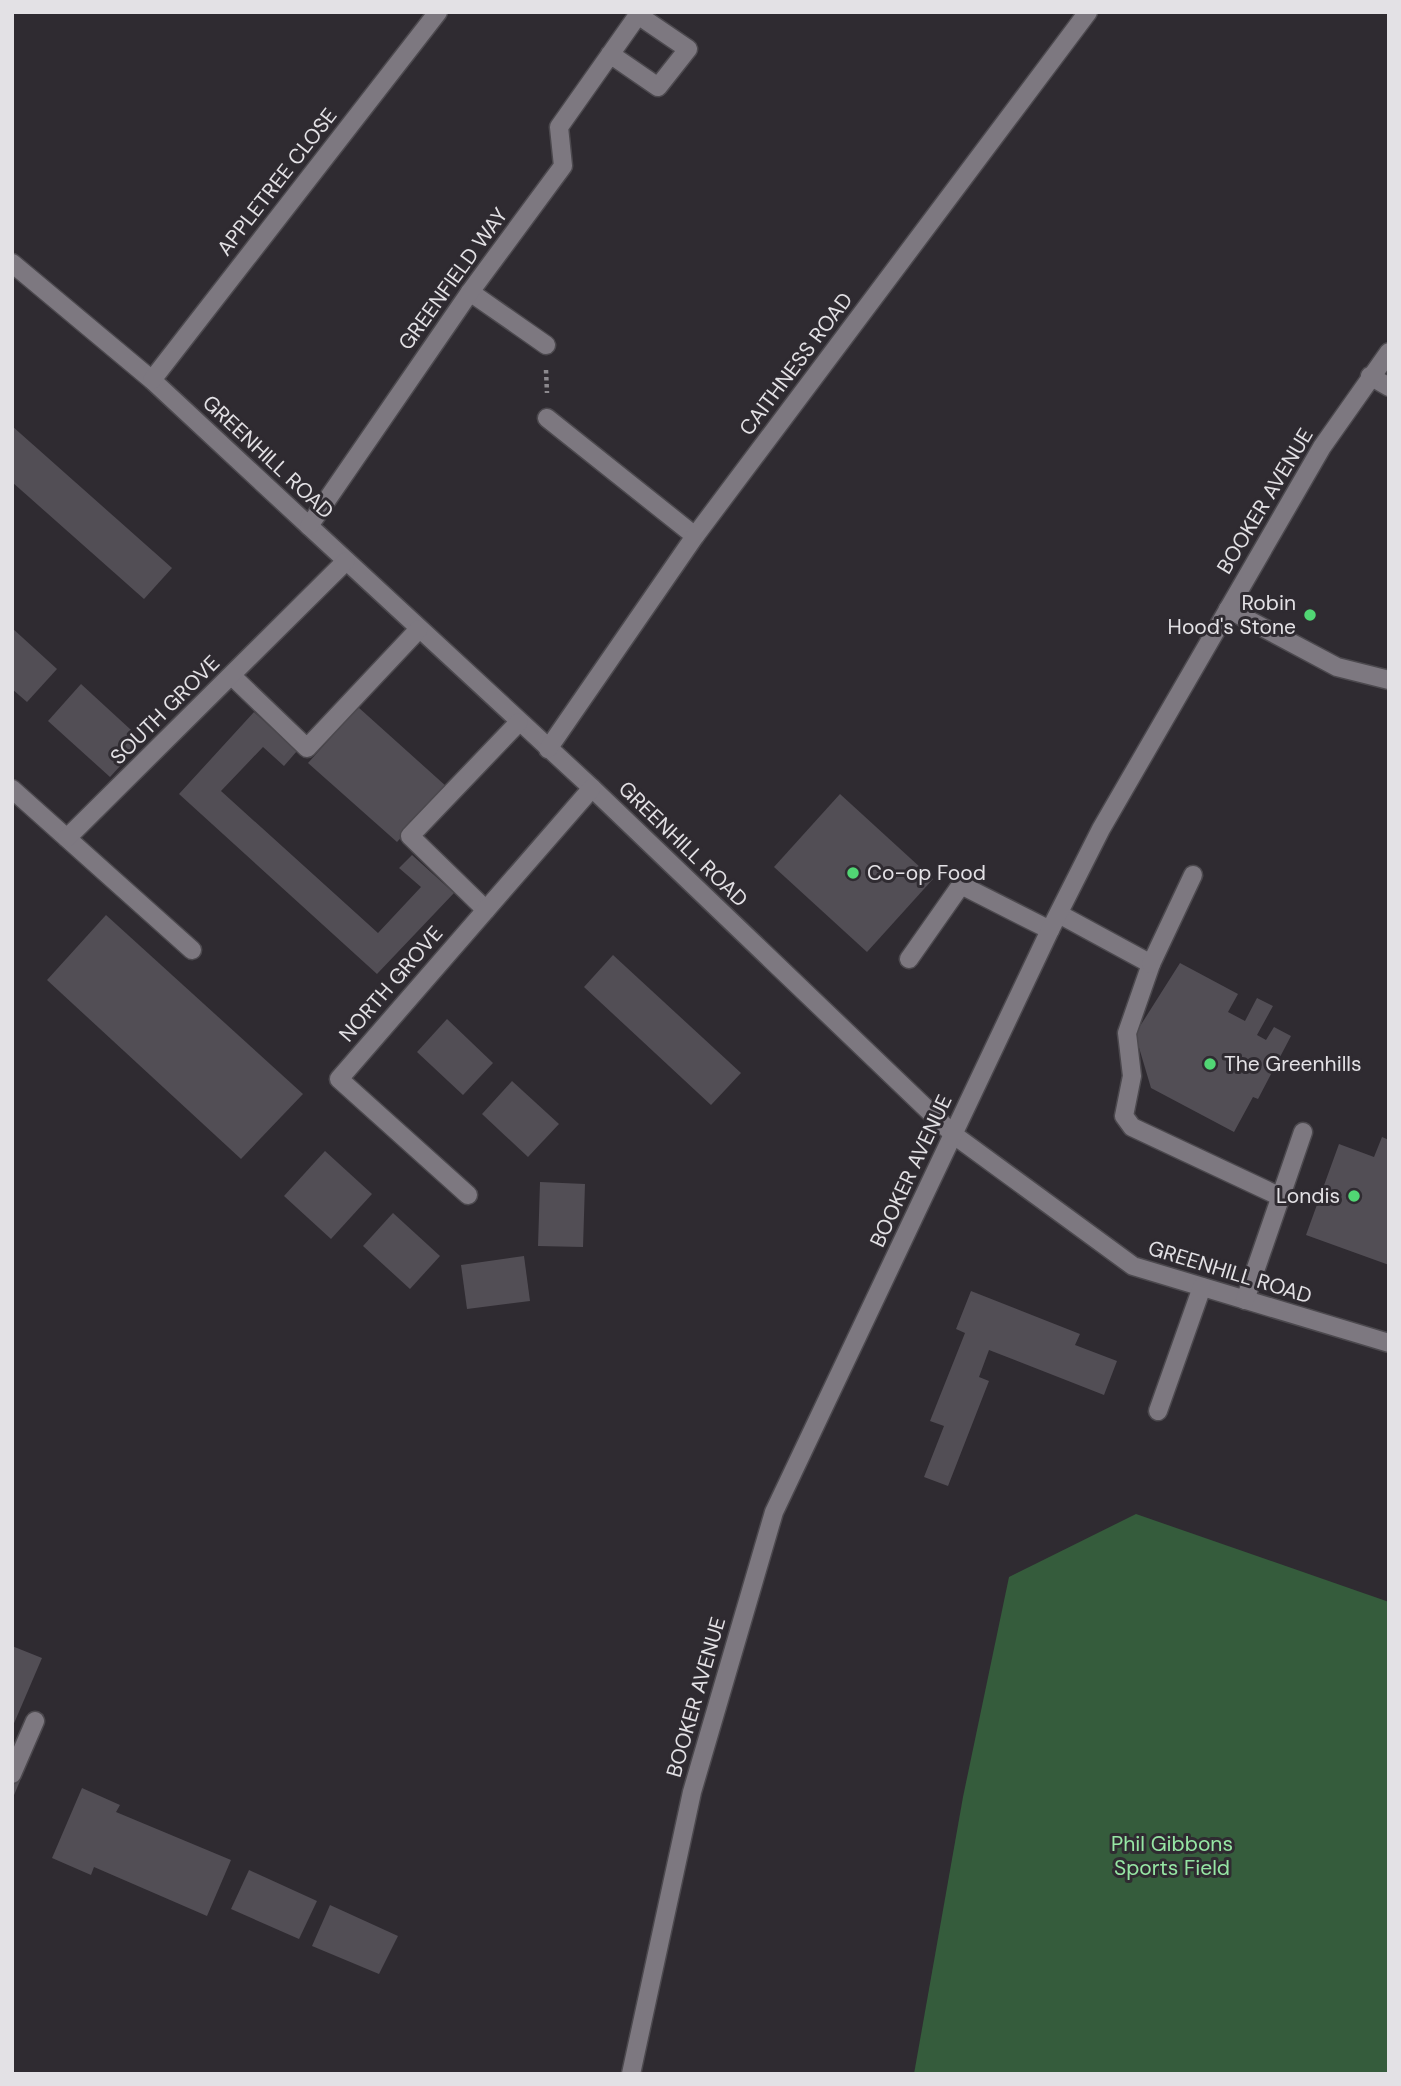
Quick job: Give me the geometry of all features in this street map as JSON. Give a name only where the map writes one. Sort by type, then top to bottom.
[{"type":"street","name":"APPLETREE CLOSE","points":[[152,380],[438,12]]},
{"type":"street","name":"CAITHNESS ROAD","points":[[548,749],[695,536],[1088,12]]},
{"type":"street","name":"GREENFIELD WAY","points":[[309,526],[470,292],[563,166],[559,127],[610,54]]},
{"type":"street","name":"GREENHILL ROAD","points":[[12,263],[152,380],[592,788],[954,1135],[1132,1266],[1389,1343]]},
{"type":"street","points":[[470,292],[546,345]]},
{"type":"street","name":"BOOKER AVENUE","points":[[631,2074],[692,1792],[774,1512],[1054,922],[1101,829],[1322,447],[1389,352]]},
{"type":"street","points":[[1370,376],[1389,387]]},
{"type":"street","points":[[547,418],[695,536]]},
{"type":"street","name":"SOUTH GROVE","points":[[67,838],[346,561]]},
{"type":"street","points":[[1228,609],[1337,667],[1389,680]]},
{"type":"street","points":[[232,676],[307,748],[419,629]]},
{"type":"street","points":[[486,910],[410,836],[519,722]]},
{"type":"street","name":"NORTH GROVE","points":[[468,1195],[339,1079],[592,788]]},
{"type":"street","points":[[12,789],[192,950]]},
{"type":"street","points":[[1193,875],[1151,964],[1127,1033],[1132,1076],[1125,1116],[1132,1127],[1281,1197]]},
{"type":"street","points":[[909,958],[961,885],[1151,964]]},
{"type":"street","points":[[1245,1300],[1303,1132]]},
{"type":"street","points":[[1158,1411],[1202,1286]]},
{"type":"street","points":[[12,1774],[35,1721]]},
{"type":"path","points":[[546,345],[547,418]]},
{"type":"green space","name":"Phil Gibbons Sports Field","points":[[1136,1514],[1389,1602],[1389,2074],[914,2074],[963,1797],[1009,1577]]},
{"type":"building","points":[[12,426],[172,568],[144,599],[12,482]]},
{"type":"building","points":[[12,628],[57,669],[27,702],[12,689]]},
{"type":"building","points":[[81,684],[143,741],[110,777],[48,721]]},
{"type":"building","points":[[358,707],[447,787],[397,842],[308,763]]},
{"type":"building","points":[[254,712],[297,751],[284,766],[263,747],[221,791],[378,933],[421,887],[399,868],[412,855],[454,893],[377,974],[179,794]]},
{"type":"building","name":"Co-op Food","points":[[840,794],[933,879],[867,952],[774,867]]},
{"type":"building","points":[[106,915],[303,1094],[241,1159],[47,980]]},
{"type":"building","points":[[613,955],[741,1073],[711,1105],[584,987]]},
{"type":"building","name":"The Greenhills","points":[[1180,963],[1238,994],[1228,1012],[1245,1021],[1257,998],[1273,1006],[1257,1035],[1266,1040],[1274,1027],[1291,1036],[1258,1099],[1253,1097],[1234,1132],[1151,1088],[1135,1034]]},
{"type":"building","points":[[447,1019],[493,1063],[463,1095],[417,1052]]},
{"type":"building","points":[[512,1081],[559,1124],[528,1157],[482,1114]]},
{"type":"building","name":"Londis","points":[[1382,1137],[1389,1140],[1389,1265],[1306,1235],[1339,1144],[1374,1157]]},
{"type":"building","points":[[325,1151],[372,1194],[331,1239],[284,1196]]},
{"type":"building","points":[[540,1182],[585,1184],[583,1247],[538,1246]]},
{"type":"building","points":[[393,1213],[440,1256],[410,1289],[363,1246]]},
{"type":"building","points":[[524,1256],[530,1301],[467,1309],[461,1265]]},
{"type":"building","points":[[971,1291],[1080,1334],[1075,1345],[1117,1361],[1104,1395],[989,1350],[979,1377],[989,1381],[948,1486],[924,1477],[944,1426],[930,1421],[965,1333],[956,1329]]},
{"type":"building","points":[[12,1646],[42,1658],[12,1728]]},
{"type":"building","points":[[12,1764],[25,1769],[12,1800]]},
{"type":"building","points":[[82,1788],[120,1805],[116,1812],[231,1860],[207,1916],[94,1867],[91,1875],[52,1858]]},
{"type":"building","points":[[249,1870],[317,1901],[299,1939],[231,1909]]},
{"type":"building","points":[[330,1905],[398,1936],[379,1974],[312,1946]]},
{"type":"place","name":"Robin Hood's Stone","points":[[1310,615]]},
{"type":"place","name":"Co-op Food","points":[[853,873]]},
{"type":"place","name":"The Greenhills","points":[[1210,1064]]},
{"type":"place","name":"Londis","points":[[1354,1196]]}]
